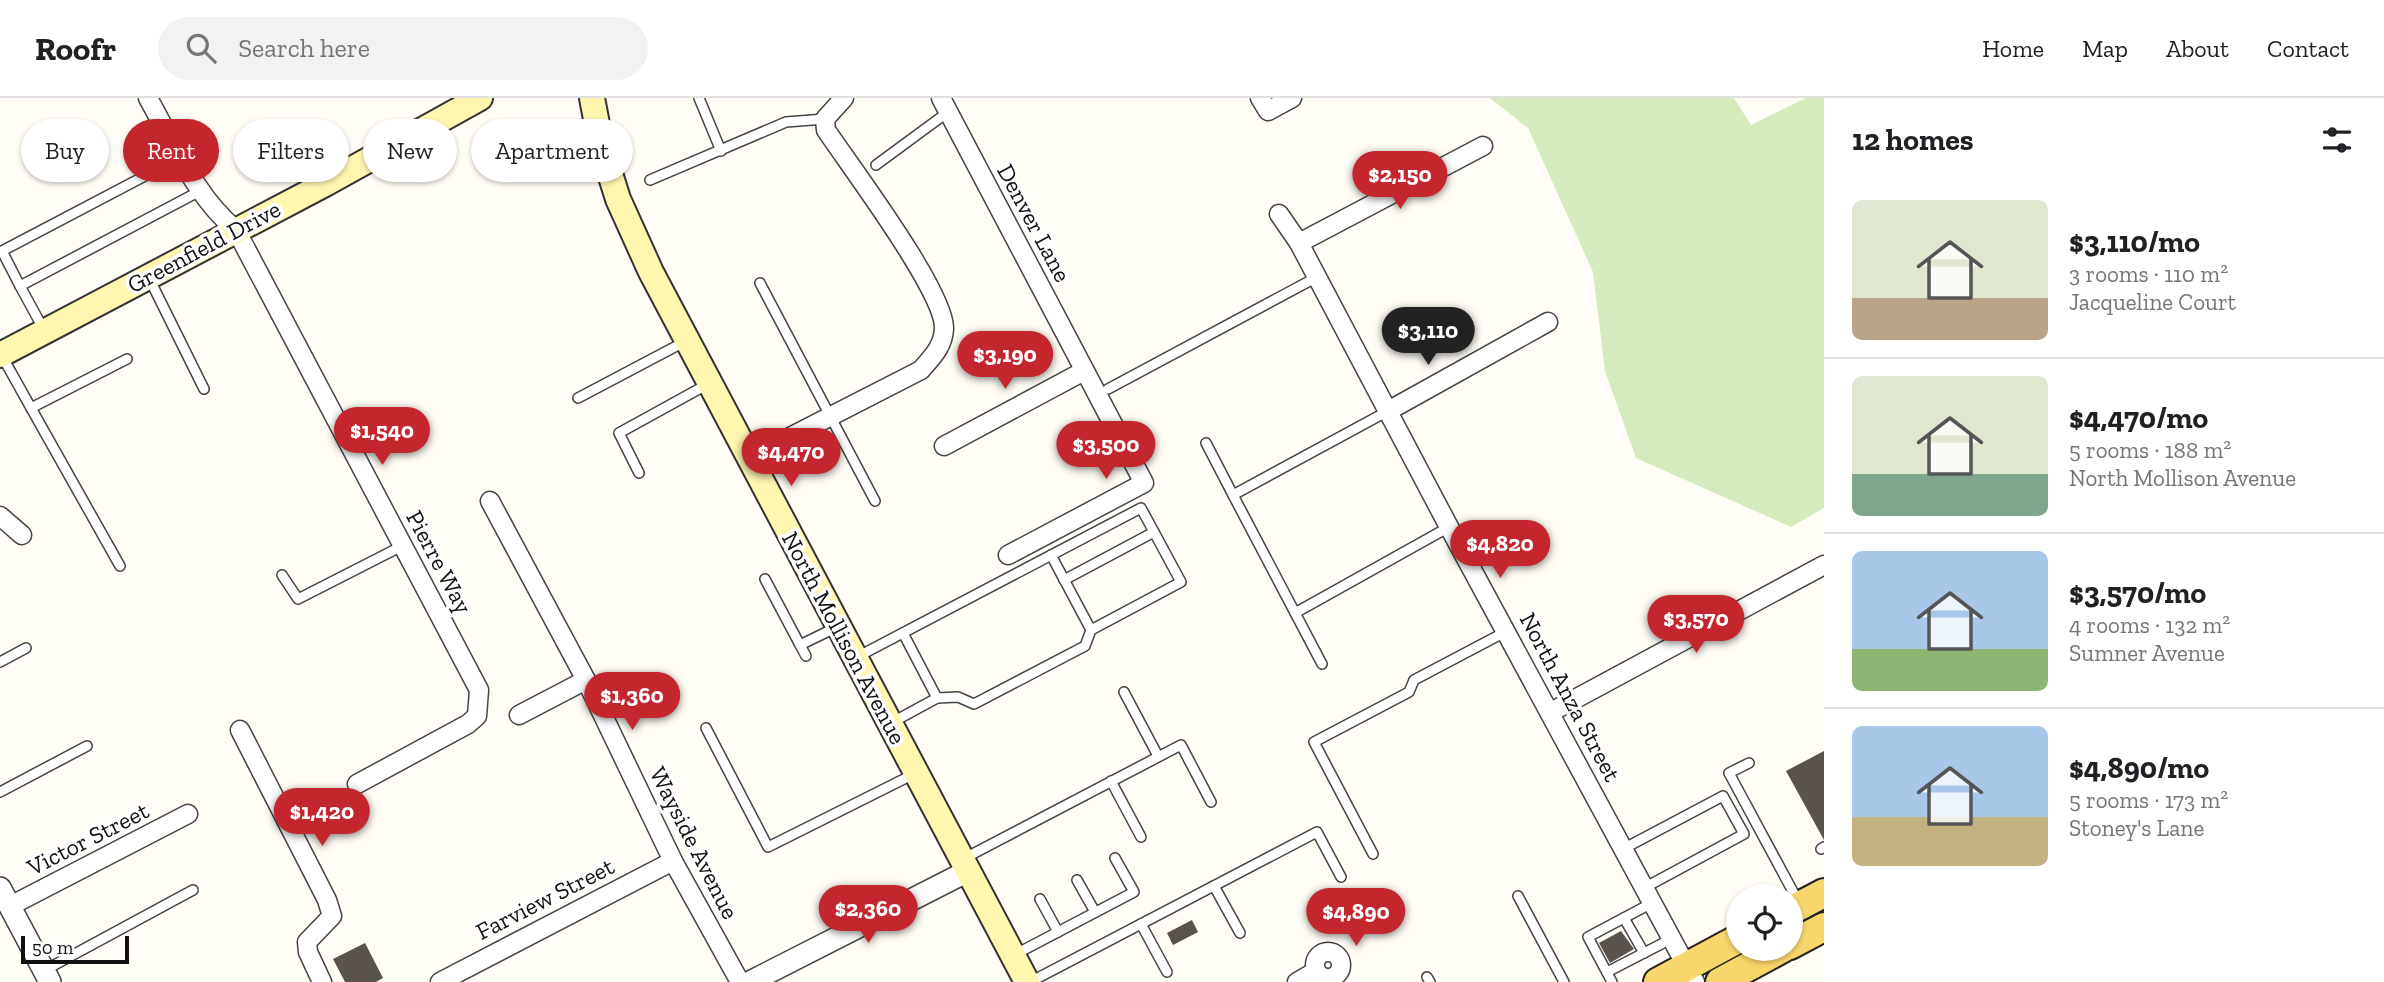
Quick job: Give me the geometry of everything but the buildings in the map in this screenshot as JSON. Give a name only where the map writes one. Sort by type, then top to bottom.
[{"type":"main road","name":"Greenfield Drive","points":[[1,354],[325,184],[480,98]]},
{"type":"main road","name":"North Mollison Avenue","points":[[592,98],[601,145],[618,199],[651,272],[1028,982]]},
{"type":"main road","points":[[1803,938],[1824,927]]},
{"type":"main road","points":[[1658,982],[1691,974],[1726,948]]},
{"type":"main road","points":[[1720,982],[1759,961]]},
{"type":"street","name":"Pierre Way","points":[[148,98],[160,119]]},
{"type":"street","points":[[749,458],[921,370],[940,347],[945,327],[919,267],[826,131],[825,118],[844,98]]},
{"type":"street","points":[[1260,98],[1268,111],[1292,98]]},
{"type":"street","name":"Denver Lane","points":[[945,105],[1144,483],[1008,555]]},
{"type":"street","points":[[1299,243],[1483,146]]},
{"type":"street","name":"Pierre Way","points":[[195,182],[224,220],[236,230],[479,690],[477,716],[468,724],[357,784]]},
{"type":"street","name":"North Anza Street","points":[[1279,214],[1299,243],[1691,974]]},
{"type":"street","points":[[1388,411],[1548,322]]},
{"type":"street","points":[[944,446],[1084,371]]},
{"type":"street","name":"Wayside Avenue","points":[[490,501],[586,680],[673,861],[740,982]]},
{"type":"street","points":[[0,516],[22,534]]},
{"type":"street","points":[[1551,712],[1824,565]]},
{"type":"street","points":[[519,715],[586,680]]},
{"type":"street","points":[[240,730],[330,908],[332,916],[307,942],[308,952],[322,982]]},
{"type":"street","name":"Victor Street","points":[[5,897],[188,814]]},
{"type":"street","name":"Farview Street","points":[[440,982],[673,861]]},
{"type":"street","points":[[750,982],[965,866]]},
{"type":"street","points":[[5,897],[47,976]]},
{"type":"street","points":[[1297,982],[1316,971]]},
{"type":"lane","points":[[699,98],[721,151]]},
{"type":"lane","points":[[876,165],[945,105]]},
{"type":"lane","points":[[650,180],[786,122],[825,118]]},
{"type":"lane","points":[[44,332],[2,251],[133,182]]},
{"type":"lane","points":[[20,286],[200,191]]},
{"type":"lane","points":[[148,276],[204,389]]},
{"type":"lane","points":[[1108,389],[1317,277]]},
{"type":"lane","points":[[760,283],[875,501]]},
{"type":"lane","points":[[578,398],[687,340]]},
{"type":"lane","points":[[1,354],[120,566]]},
{"type":"lane","points":[[31,408],[127,359]]},
{"type":"lane","points":[[639,473],[619,433],[710,383]]},
{"type":"lane","points":[[1233,495],[1388,411]]},
{"type":"lane","points":[[1206,443],[1322,664]]},
{"type":"lane","points":[[855,658],[1141,508],[1181,582],[1091,630],[1085,646],[974,704],[958,697],[937,698],[890,723]]},
{"type":"lane","points":[[1295,613],[1449,527]]},
{"type":"lane","points":[[1064,580],[1154,532]]},
{"type":"lane","points":[[282,575],[298,599],[402,546]]},
{"type":"lane","points":[[1051,555],[1091,630]]},
{"type":"lane","points":[[765,579],[806,656]]},
{"type":"lane","points":[[800,645],[838,626]]},
{"type":"lane","points":[[1373,854],[1314,743],[1409,692],[1414,680],[1507,631]]},
{"type":"lane","points":[[903,633],[937,698]]},
{"type":"lane","points":[[0,662],[26,649]]},
{"type":"lane","points":[[1124,692],[1158,756]]},
{"type":"lane","points":[[706,728],[768,847],[916,773]]},
{"type":"lane","points":[[965,866],[1111,781],[1181,744],[1211,802]]},
{"type":"lane","points":[[0,792],[87,746]]},
{"type":"lane","points":[[1749,763],[1729,773],[1805,903]]},
{"type":"lane","points":[[1111,781],[1141,837]]},
{"type":"lane","points":[[1612,982],[1588,937],[1624,918],[1648,895],[1744,834],[1723,796],[1623,849]]},
{"type":"lane","points":[[1028,982],[1317,832],[1341,877]]},
{"type":"lane","points":[[1013,956],[1134,892],[1115,858]]},
{"type":"lane","points":[[1077,880],[1095,912]]},
{"type":"lane","points":[[1214,886],[1240,933]]},
{"type":"lane","points":[[47,976],[194,890]]},
{"type":"lane","points":[[1518,896],[1564,982]]},
{"type":"lane","points":[[1040,899],[1058,932]]},
{"type":"lane","points":[[1624,918],[1644,953]]},
{"type":"lane","points":[[1141,924],[1167,972]]},
{"type":"lane","points":[[1607,972],[1671,939]]},
{"type":"green space","points":[[1490,98],[1734,98],[1751,125],[1806,98],[1824,98],[1824,508],[1791,527],[1636,458],[1605,371],[1593,272],[1528,128]]}]
